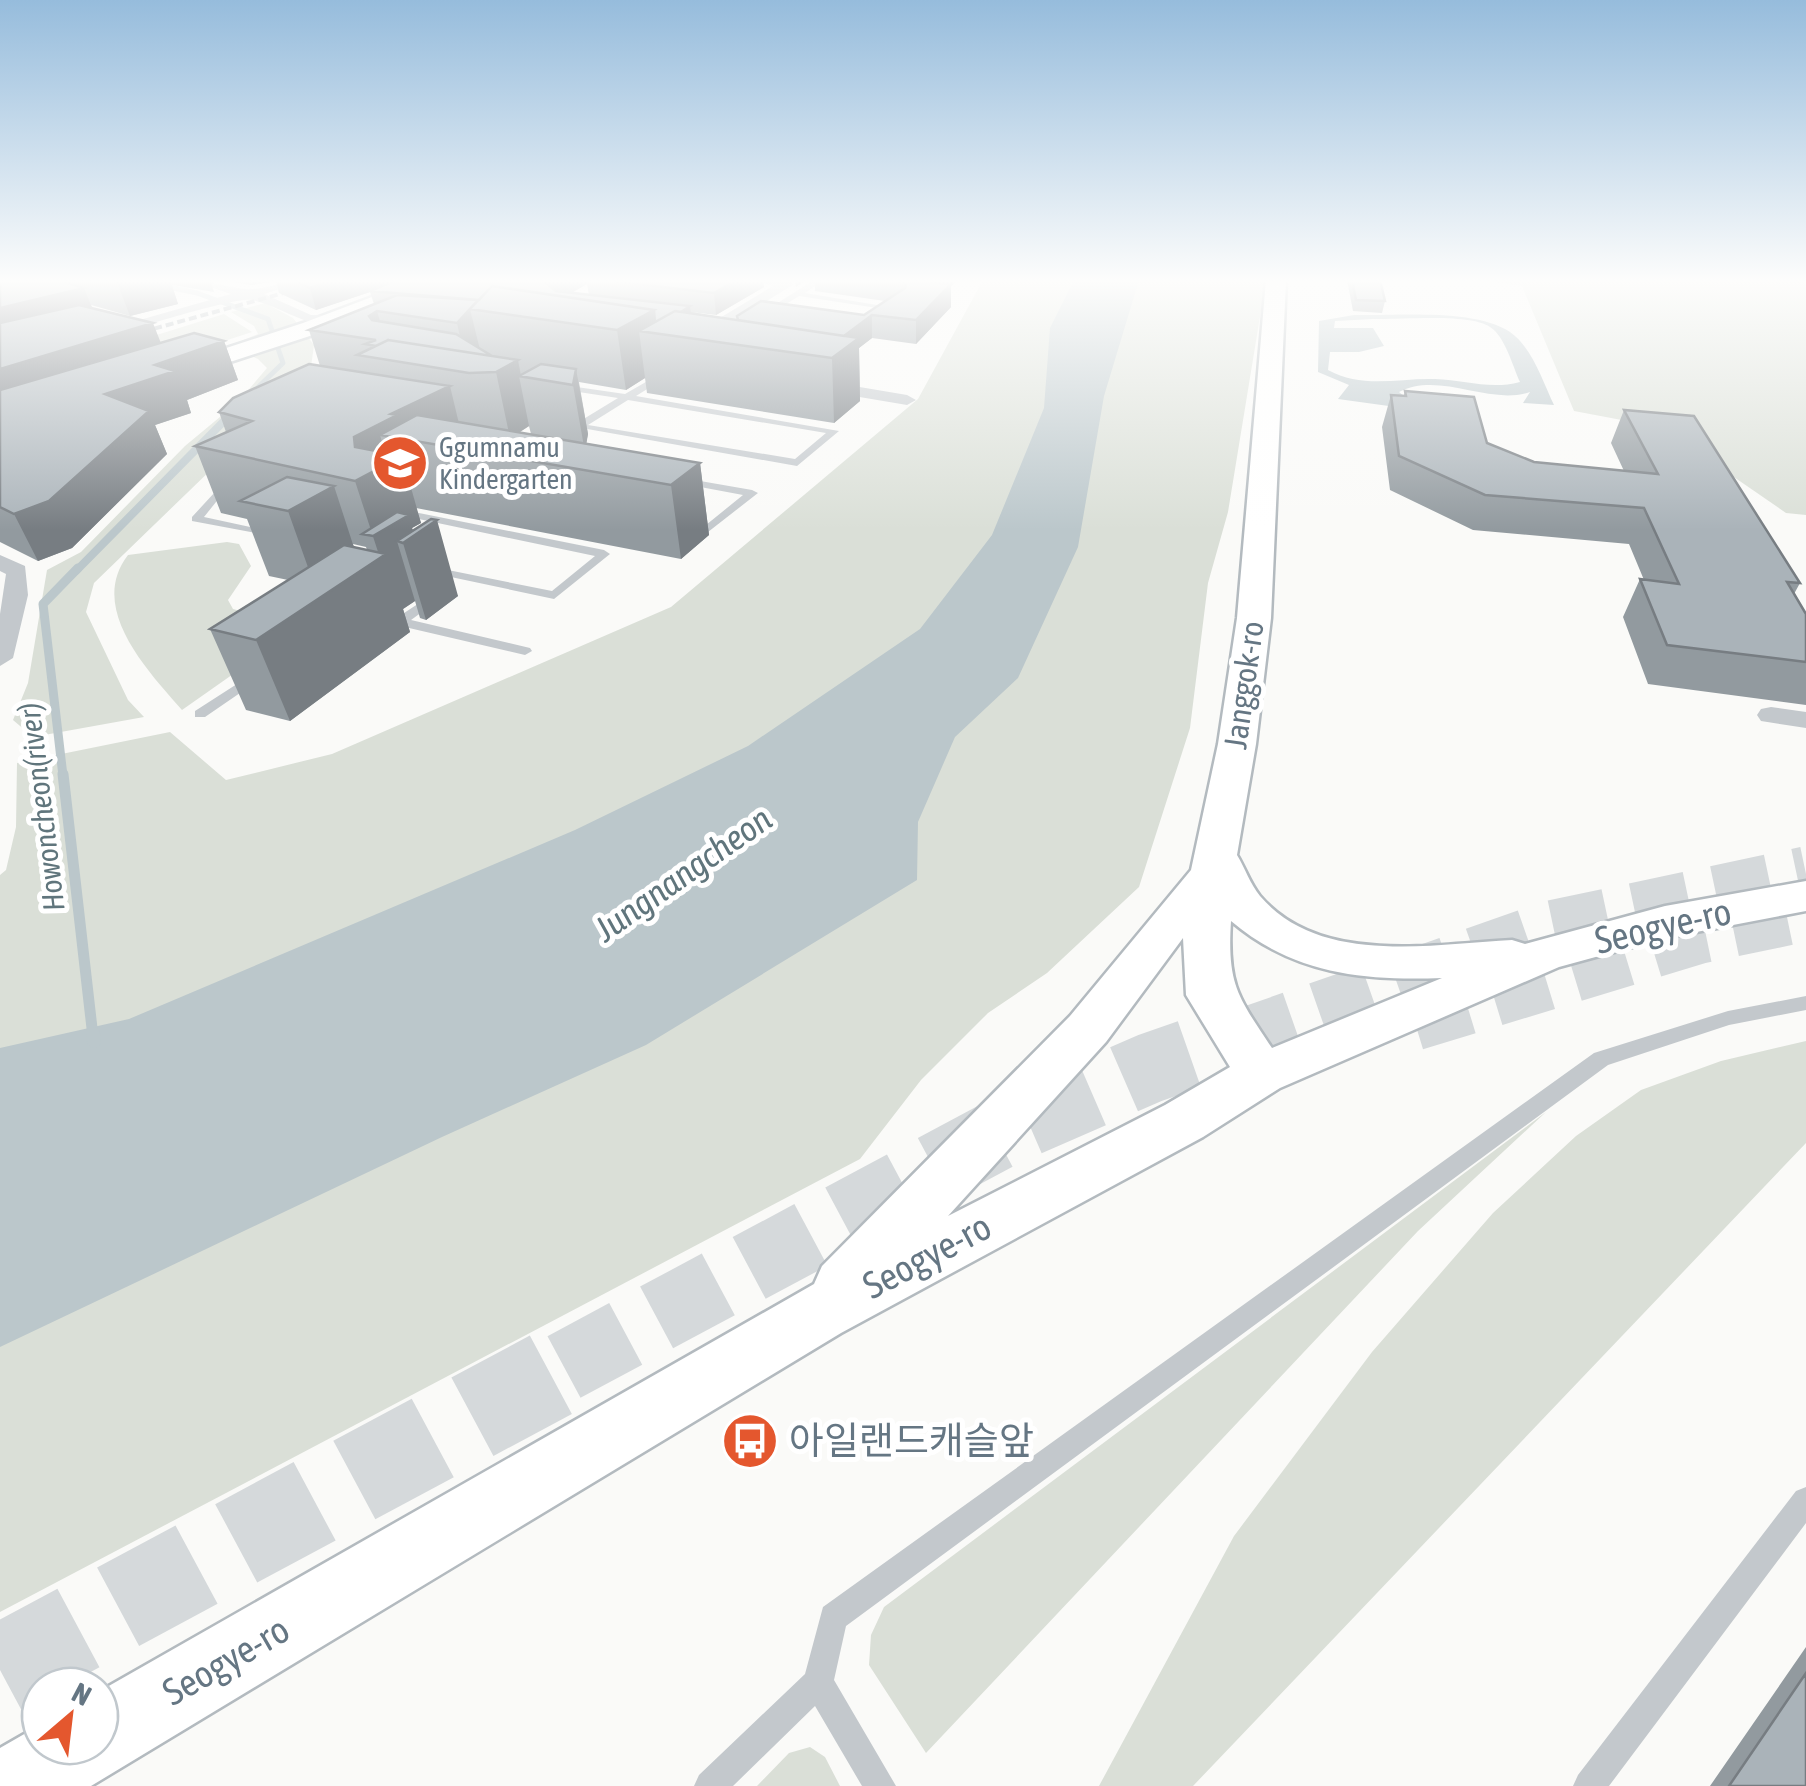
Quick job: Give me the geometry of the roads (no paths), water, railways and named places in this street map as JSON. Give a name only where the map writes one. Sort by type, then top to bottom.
[{"type":"main road","points":[[144,383],[201,363]]},
{"type":"main road","name":"Janggok-ro","points":[[1261,1074],[1211,995],[1206,948],[1214,865],[1237,744],[1254,618],[1271,363]]},
{"type":"main road","points":[[819,1313],[1088,1029],[1214,865],[1246,909],[1283,936],[1317,952],[1350,961],[1544,955]]},
{"type":"main road","name":"Seogye-ro","points":[[120,1724],[819,1313],[1184,1120],[1261,1074],[1544,955],[1665,922],[1806,896]]},
{"type":"main road","points":[[14,1786],[48,1766]]},
{"type":"street","points":[[795,382],[907,400]]},
{"type":"street","points":[[0,562],[16,570],[20,597],[3,628],[0,658]]},
{"type":"street","points":[[1771,715],[1806,720]]},
{"type":"lane","points":[[579,426],[627,397],[667,363]]},
{"type":"lane","points":[[548,384],[834,430],[797,463],[551,422]]},
{"type":"lane","points":[[231,477],[196,519],[292,539]]},
{"type":"lane","points":[[669,521],[708,528],[752,494],[676,480]]},
{"type":"lane","points":[[393,500],[380,508],[604,554],[554,595],[426,568]]},
{"type":"lane","points":[[465,576],[400,622],[368,614],[525,651]]},
{"type":"lane","points":[[200,714],[276,662]]},
{"type":"lane","points":[[710,1786],[818,1682],[834,1617],[1601,1059],[1728,1018],[1806,1003]]},
{"type":"lane","points":[[1589,1786],[1806,1502]]},
{"type":"lane","points":[[818,1682],[880,1786]]},
{"type":"water","name":"Jungnangcheon","points":[[1047,363],[1114,363],[1104,396],[1078,547],[1018,678],[955,737],[918,822],[917,880],[646,1045],[442,1137],[0,1347],[0,1048],[129,1019],[575,830],[748,746],[920,629],[992,535],[1044,408]]},
{"type":"water","points":[[1318,363],[1329,363],[1328,370],[1341,376],[1367,381],[1435,379],[1498,385],[1520,382],[1512,363],[1534,363],[1554,405],[1523,403],[1530,392],[1498,395],[1431,385],[1399,392],[1416,406],[1338,399],[1349,385],[1318,372]]},
{"type":"waterway","name":"Howoncheon(river)","points":[[250,395],[283,363]]},
{"type":"waterway","name":"Howoncheon(river)","points":[[76,571],[230,415]]},
{"type":"waterway","name":"Howoncheon(river)","points":[[63,776],[43,604],[78,568]]},
{"type":"waterway","name":"Howoncheon(river)","points":[[63,774],[93,1037]]},
{"type":"waterway","name":"Howoncheon(river)","points":[[93,1034],[94,1041]]},
{"type":"tunnel","points":[[1240,1037],[1551,928],[1806,874]]},
{"type":"tunnel","points":[[1415,1023],[1700,936],[1806,914]]},
{"type":"tunnel","points":[[564,1367],[1007,1130],[1150,1068],[1247,1034]]},
{"type":"tunnel","points":[[0,1670],[569,1365]]},
{"type":"place","name":"Ggumnamu Kindergarten","points":[[400,463]]},
{"type":"place","name":"아일랜드캐슬앞","points":[[750,1441]]}]
